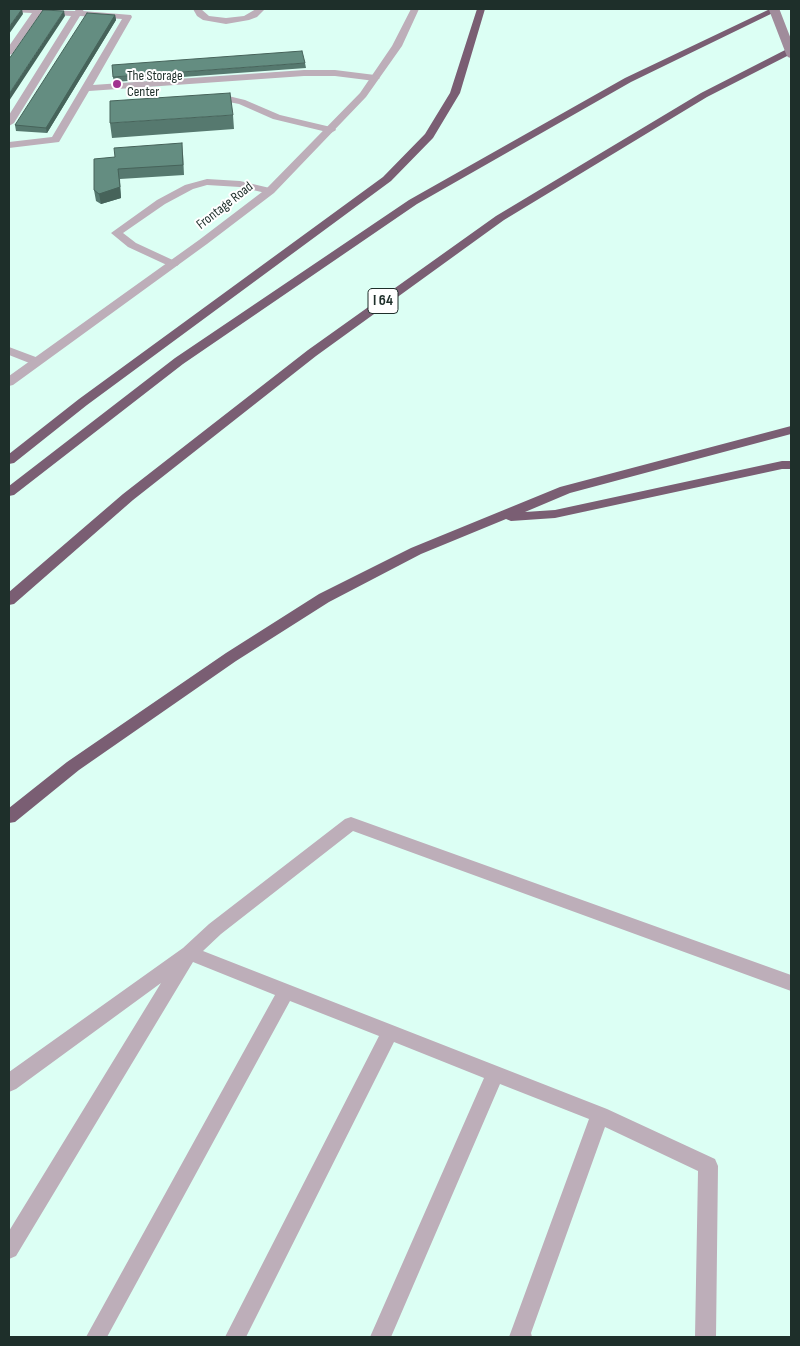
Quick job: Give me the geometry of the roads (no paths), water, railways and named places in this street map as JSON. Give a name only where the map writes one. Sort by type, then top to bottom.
[{"type":"highway","points":[[9,460],[83,402],[387,179],[429,136],[455,93],[481,9]]},
{"type":"highway","points":[[9,492],[179,361],[413,202],[628,80],[775,9]]},
{"type":"highway","name":"I 64","points":[[9,600],[128,498],[312,353],[500,218],[704,95],[791,52]]},
{"type":"highway","points":[[9,816],[73,766],[231,657],[324,598],[416,551],[565,490],[791,430]]},
{"type":"highway","points":[[754,440],[791,441]]},
{"type":"highway","points":[[497,518],[554,514],[782,465],[791,465]]},
{"type":"main road","points":[[775,9],[791,52]]},
{"type":"street","points":[[9,145],[55,140],[128,17],[79,11],[11,9]]},
{"type":"street","points":[[197,9],[206,18],[226,21],[246,18],[254,15],[260,9]]},
{"type":"street","name":"Frontage Road","points":[[9,382],[173,264],[270,190],[331,130],[363,95],[397,46],[415,9]]},
{"type":"street","points":[[9,52],[38,10]]},
{"type":"street","points":[[9,123],[79,11]]},
{"type":"street","points":[[86,88],[304,73],[335,73],[375,78]]},
{"type":"street","points":[[204,99],[224,98],[242,102],[277,117],[331,130]]},
{"type":"street","points":[[173,264],[132,245],[116,233],[161,202],[189,188],[207,182],[240,184],[270,190]]},
{"type":"street","points":[[9,351],[36,362]]},
{"type":"street","points":[[9,1083],[189,953],[215,929],[351,824],[791,983]]},
{"type":"street","points":[[189,953],[600,1115],[708,1166],[706,1337]]},
{"type":"street","points":[[9,1249],[189,953]]},
{"type":"street","points":[[96,1337],[286,992]]},
{"type":"street","points":[[235,1337],[390,1032]]},
{"type":"street","points":[[380,1337],[495,1074]]},
{"type":"street","points":[[520,1337],[600,1115]]},
{"type":"place","name":"The Storage Center","points":[[117,84]]}]
